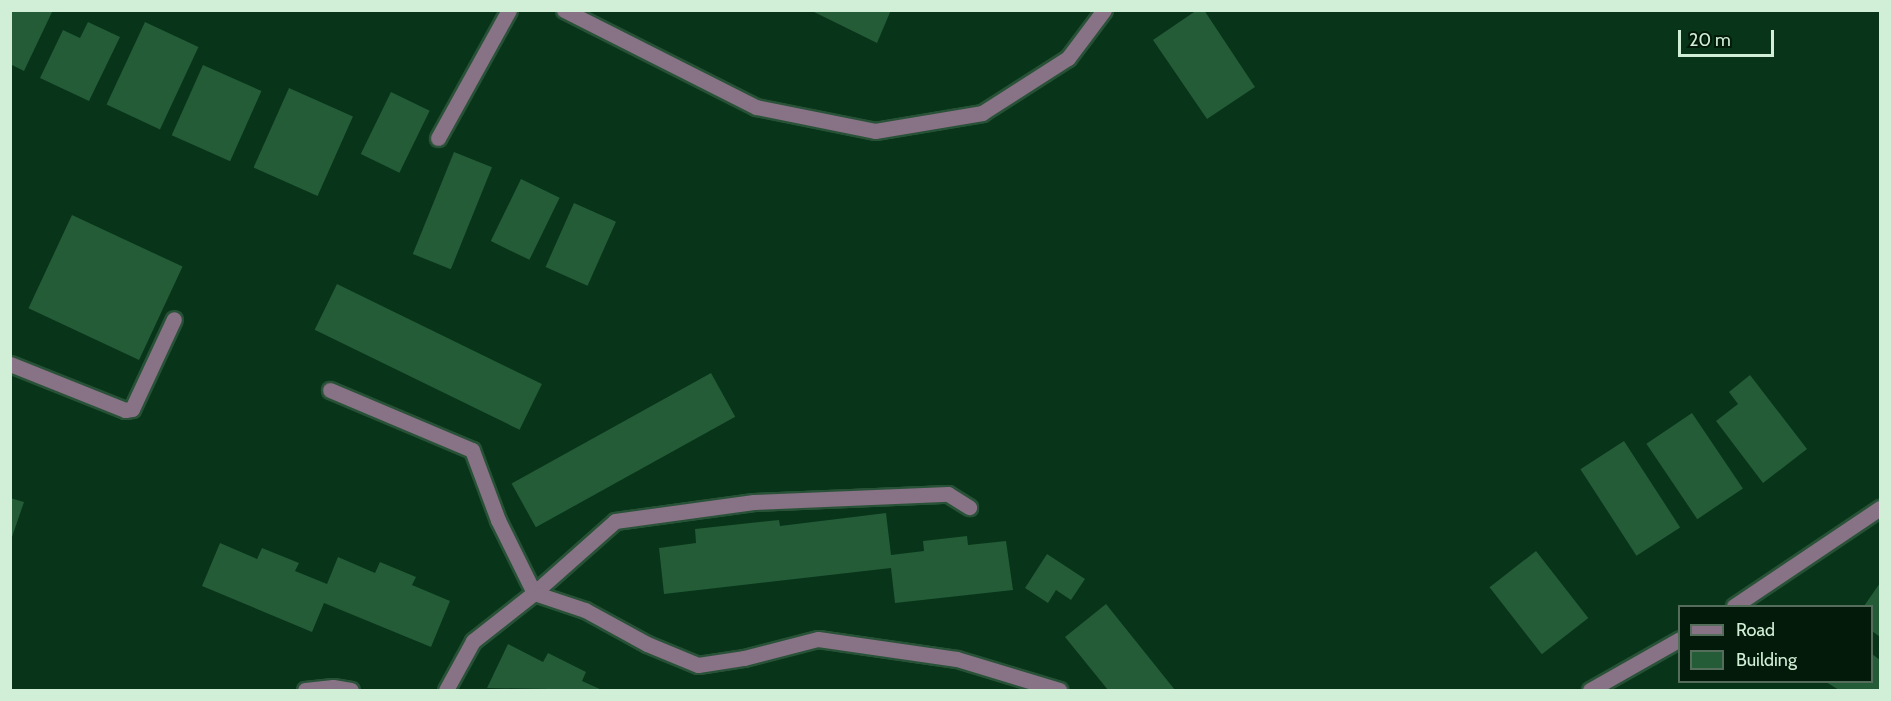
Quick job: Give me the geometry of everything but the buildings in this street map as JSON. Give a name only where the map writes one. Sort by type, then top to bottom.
[{"type":"street","points":[[438,138],[509,10]]},
{"type":"street","points":[[564,10],[756,107],[875,131],[982,113],[1068,58],[1104,10]]},
{"type":"street","points":[[10,364],[125,410],[132,409],[174,319]]},
{"type":"street","points":[[330,390],[472,450],[498,520],[534,593],[585,610],[647,644],[698,665],[744,658],[818,639],[957,659],[1059,690]]},
{"type":"street","points":[[447,690],[473,641],[534,593],[615,521],[754,502],[948,494],[969,507]]},
{"type":"street","points":[[1736,605],[1881,508]]},
{"type":"street","points":[[1590,690],[1678,640]]},
{"type":"street","points":[[305,690],[333,687],[351,690]]}]
